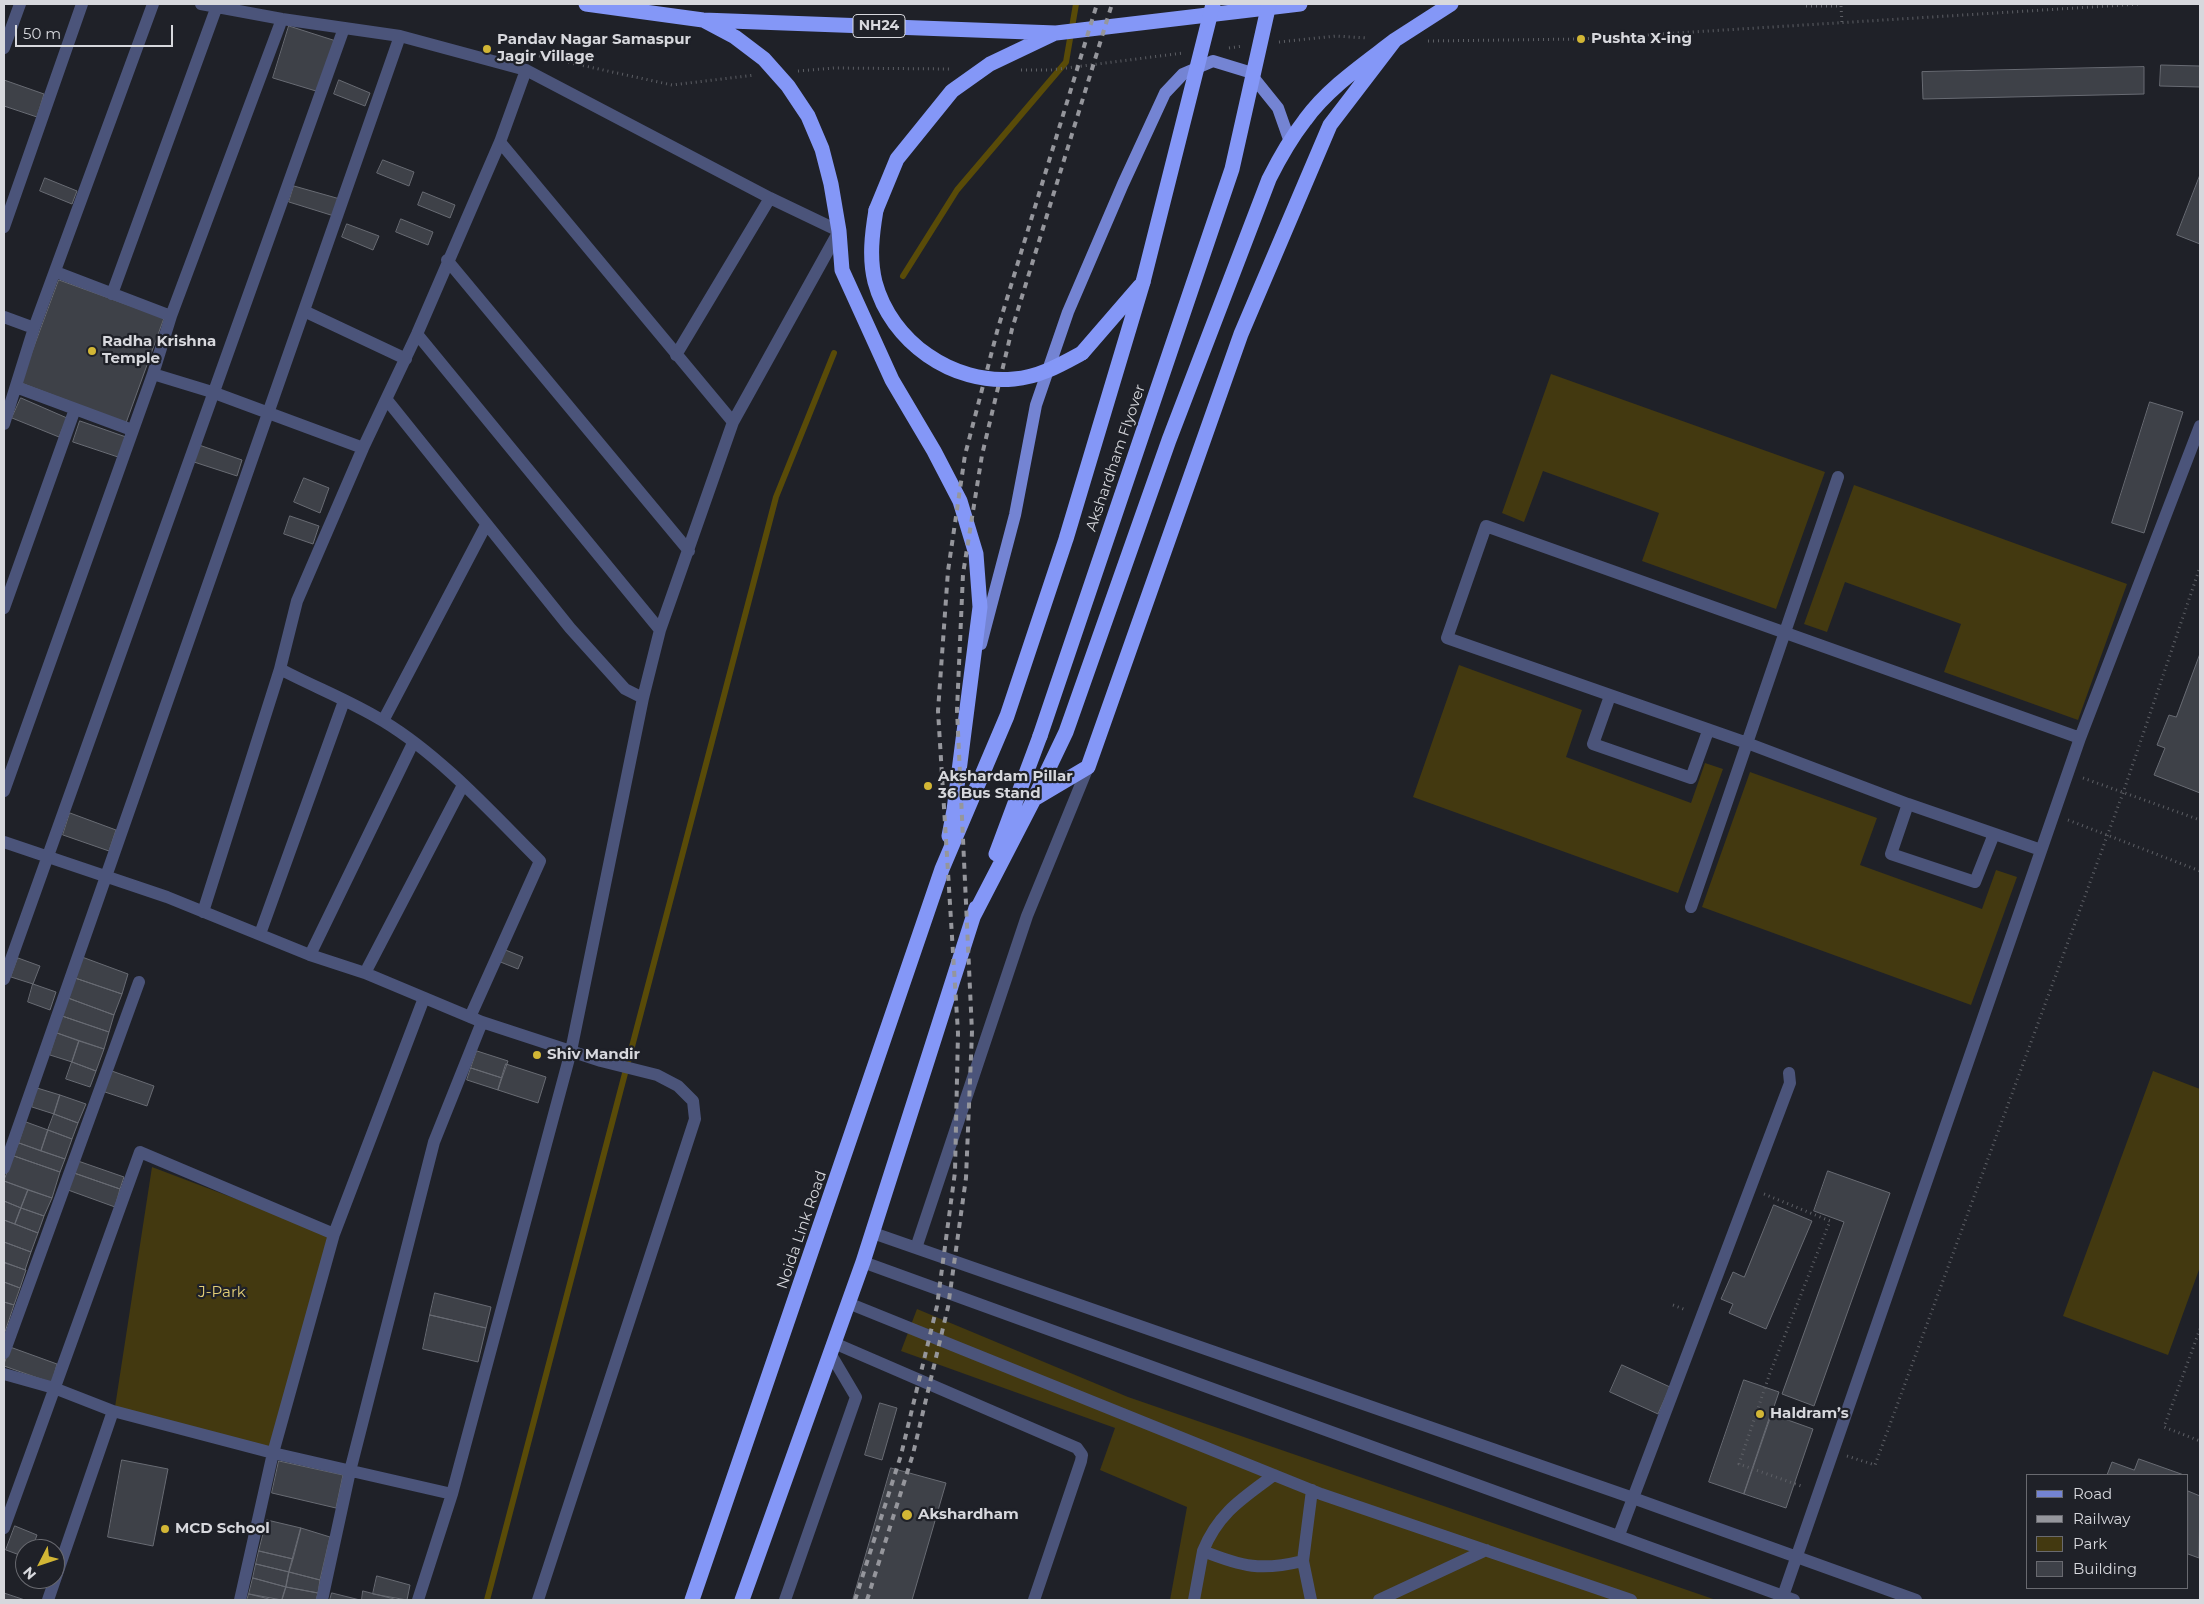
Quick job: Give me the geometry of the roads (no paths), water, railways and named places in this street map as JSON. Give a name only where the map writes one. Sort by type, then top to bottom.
[{"type":"highway","name":"NH24","points":[[586,4],[703,20],[1056,33],[1300,4]]},
{"type":"highway","name":"Akshardham Flyover","points":[[942,869],[1006,716],[1069,529],[1143,282],[1213,4]]},
{"type":"highway","name":"Akshardham Flyover","points":[[973,917],[1040,736],[1232,169],[1269,4]]},
{"type":"highway","points":[[742,1600],[873,1233],[973,917],[1034,799],[1066,732],[1169,440],[1265,189],[1290,142],[1306,118],[1342,81],[1395,40],[1451,4]]},
{"type":"highway","points":[[703,20],[735,37],[764,59],[788,86],[808,116],[822,149],[838,231],[842,270],[860,315],[892,380],[934,451],[960,501],[976,554],[980,607],[954,810],[942,869]]},
{"type":"highway","points":[[1056,33],[990,64],[952,91],[897,159],[876,210],[870,246],[875,282],[895,323],[913,344],[943,366],[978,378],[1014,379],[1050,371],[1082,353],[1143,282]]},
{"type":"highway","points":[[1034,799],[1088,767],[1244,325],[1330,125],[1395,40]]},
{"type":"highway","name":"Noida Link Road","points":[[692,1600],[942,869]]},
{"type":"main road","points":[[971,680],[1015,515],[1036,405],[1068,312],[1165,92],[1183,74],[1213,61],[1249,72],[1278,108],[1290,142]]},
{"type":"street","points":[[4,48],[20,4]]},
{"type":"street","points":[[4,227],[82,4]]},
{"type":"street","points":[[4,424],[34,328],[153,4]]},
{"type":"street","points":[[201,4],[282,19],[400,36],[526,70],[770,198],[838,231],[733,422],[660,630],[643,698],[571,1051],[452,1494],[418,1600]]},
{"type":"street","points":[[112,294],[217,6]]},
{"type":"street","points":[[4,792],[171,316],[282,19]]},
{"type":"street","points":[[4,979],[212,392],[344,28]]},
{"type":"street","points":[[4,1168],[400,36]]},
{"type":"street","points":[[203,912],[280,669],[297,601],[363,448],[406,359],[500,142],[526,70]]},
{"type":"street","points":[[500,142],[733,422]]},
{"type":"street","points":[[676,355],[770,198]]},
{"type":"street","points":[[448,260],[689,551]]},
{"type":"street","points":[[56,272],[171,316]]},
{"type":"street","points":[[304,311],[406,359]]},
{"type":"street","points":[[4,317],[34,328]]},
{"type":"street","points":[[417,334],[660,630]]},
{"type":"street","points":[[152,374],[212,392],[363,448]]},
{"type":"street","points":[[16,387],[132,430]]},
{"type":"street","points":[[387,400],[576,635],[625,689],[643,698]]},
{"type":"street","points":[[4,608],[75,409]]},
{"type":"street","points":[[863,1262],[1789,1598],[1797,1558],[2080,738],[2200,426]]},
{"type":"street","points":[[1691,907],[1838,477]]},
{"type":"street","points":[[383,721],[486,525]]},
{"type":"street","points":[[2041,850],[1908,804],[1748,743],[1708,731],[1447,638],[1486,526],[2080,738]]},
{"type":"street","points":[[280,669],[383,721],[413,743],[463,785],[540,861],[470,1017]]},
{"type":"street","points":[[1610,696],[1593,744],[1691,778],[1708,731]]},
{"type":"street","points":[[260,934],[344,702]]},
{"type":"street","points":[[310,955],[413,743]]},
{"type":"street","points":[[916,1248],[1027,916],[1088,767]]},
{"type":"street","points":[[365,973],[463,785]]},
{"type":"street","points":[[1908,804],[1891,854],[1974,882],[1994,834]]},
{"type":"street","points":[[4,842],[106,876],[260,934],[310,955],[365,973],[482,1022],[601,1061],[657,1076],[678,1086],[693,1101],[695,1119],[538,1600]]},
{"type":"street","points":[[4,1353],[84,1128],[139,982]]},
{"type":"street","points":[[240,1600],[273,1453],[334,1234],[424,998]]},
{"type":"street","points":[[322,1600],[350,1471],[434,1142],[482,1022]]},
{"type":"street","points":[[1619,1535],[1790,1083],[1789,1073]]},
{"type":"street","points":[[4,1528],[140,1152],[334,1234]]},
{"type":"street","points":[[873,1233],[1633,1498],[1916,1600]]},
{"type":"street","points":[[848,1304],[1312,1490],[1631,1600]]},
{"type":"street","points":[[786,1600],[856,1397],[832,1348]]},
{"type":"street","points":[[832,1348],[1077,1448],[1082,1455],[1081,1461],[1034,1600]]},
{"type":"street","points":[[4,1374],[54,1388],[113,1411],[273,1453],[452,1494]]},
{"type":"street","points":[[48,1600],[113,1411]]},
{"type":"street","points":[[1194,1600],[1203,1551],[1209,1535],[1220,1518],[1274,1475]]},
{"type":"street","points":[[1310,1600],[1304,1561],[1312,1490]]},
{"type":"street","points":[[1379,1600],[1486,1550]]},
{"type":"street","points":[[1203,1551],[1231,1562],[1251,1566],[1276,1568],[1304,1561]]},
{"type":"waterway","points":[[903,276],[957,190],[1066,62],[1076,4]]},
{"type":"waterway","points":[[487,1600],[776,497],[834,353]]},
{"type":"railway","points":[[855,1600],[901,1455],[937,1306],[955,1172],[958,1033],[938,711],[948,571],[965,455],[998,328],[1097,4]]},
{"type":"railway","points":[[867,1600],[913,1454],[948,1307],[966,1178],[972,1032],[957,710],[963,574],[982,455],[1012,329],[1112,4]]},
{"type":"place","name":"Pushta X-ing","points":[[1581,39]]},
{"type":"place","name":"Pandav Nagar Samaspur Jagir Village","points":[[487,49]]},
{"type":"place","name":"Radha Krishna Temple","points":[[92,351]]},
{"type":"place","name":"Akshardam Pillar 36 Bus Stand","points":[[928,786]]},
{"type":"place","name":"Shiv Mandir","points":[[537,1055]]},
{"type":"place","name":"Haldram’s","points":[[1760,1414]]},
{"type":"place","name":"Akshardham","points":[[907,1515]]},
{"type":"place","name":"MCD School","points":[[165,1529]]},
{"type":"park label","name":"J-Park","points":[[222,1293]]}]
